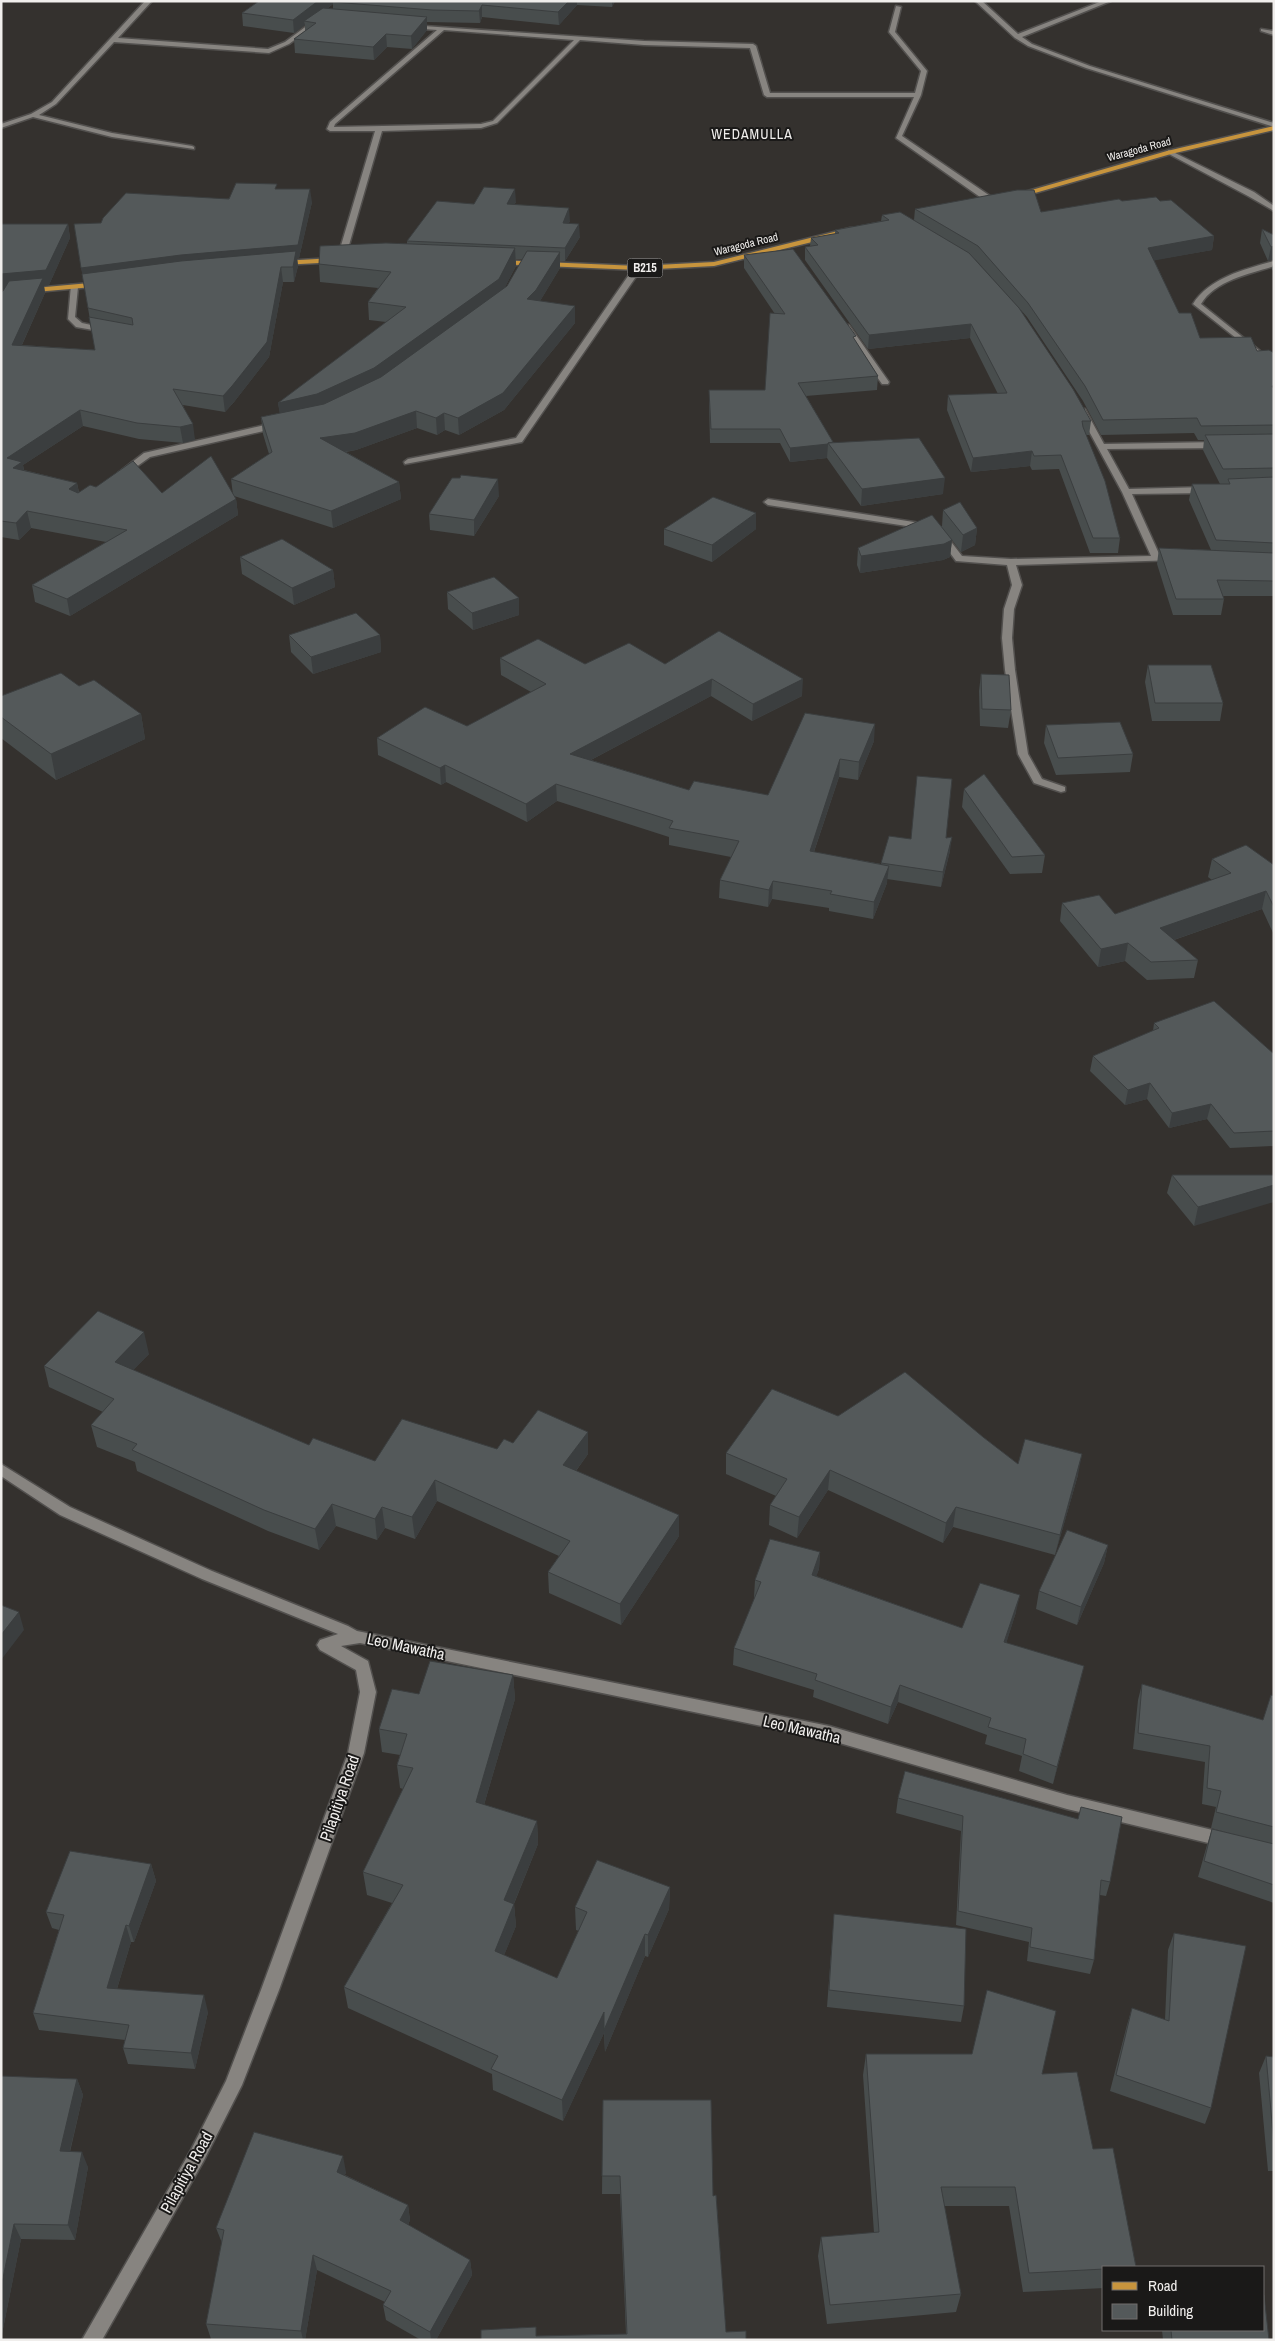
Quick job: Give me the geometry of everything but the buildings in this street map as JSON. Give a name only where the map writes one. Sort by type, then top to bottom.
[{"type":"main road","name":"Waragoda Road","points":[[1010,197],[1169,152],[1274,127]]},
{"type":"main road","points":[[984,203],[1002,199]]},
{"type":"main road","name":"Waragoda Road","points":[[494,262],[522,267],[638,268],[714,264],[856,229]]},
{"type":"main road","points":[[270,264],[350,259]]},
{"type":"main road","points":[[4,293],[107,283]]},
{"type":"street","points":[[1,126],[33,116],[54,103],[149,1]]},
{"type":"street","points":[[978,1],[1017,37],[1030,45],[1088,67],[1274,127]]},
{"type":"street","points":[[1017,37],[1108,1]]},
{"type":"street","points":[[898,7],[892,32],[924,71],[918,95],[898,137],[993,202]]},
{"type":"street","points":[[112,40],[269,51],[287,43],[323,16]]},
{"type":"street","points":[[402,25],[644,43],[753,46],[767,95],[918,95]]},
{"type":"street","points":[[442,29],[332,123],[330,129],[481,126],[495,122],[578,39]]},
{"type":"street","points":[[1263,30],[1274,33]]},
{"type":"street","points":[[33,116],[75,128],[192,148]]},
{"type":"street","points":[[341,260],[379,129]]},
{"type":"street","points":[[1169,152],[1250,194],[1274,209]]},
{"type":"street","points":[[787,245],[793,253]]},
{"type":"street","points":[[1274,263],[1221,282],[1200,298],[1197,304],[1274,366]]},
{"type":"street","points":[[408,462],[519,440],[638,268]]},
{"type":"street","points":[[74,287],[71,317],[79,325],[114,333]]},
{"type":"street","points":[[1,303],[4,293]]},
{"type":"street","points":[[839,318],[886,382]]},
{"type":"street","points":[[1077,402],[1126,492],[1156,557]]},
{"type":"street","points":[[117,477],[148,454],[285,424]]},
{"type":"street","points":[[1102,447],[1229,444]]},
{"type":"street","points":[[1126,492],[1215,490]]},
{"type":"street","points":[[768,502],[936,528],[960,559],[1011,562],[1156,557],[1185,559]]},
{"type":"street","points":[[1011,562],[1017,585],[1009,609],[1007,638],[1023,754],[1038,781],[1061,789]]},
{"type":"street","points":[[1,1469],[65,1511],[207,1575],[343,1630],[352,1636],[325,1645]]},
{"type":"street","name":"Leo Mawatha","points":[[325,1645],[360,1637],[829,1733],[1067,1802],[1236,1843]]},
{"type":"street","name":"Pilapitiya Road","points":[[91,2340],[197,2156],[233,2085],[270,1990],[356,1753],[368,1692],[363,1666],[325,1645]]},
{"type":"district","name":"WEDAMULLA","points":[[752,134]]}]
